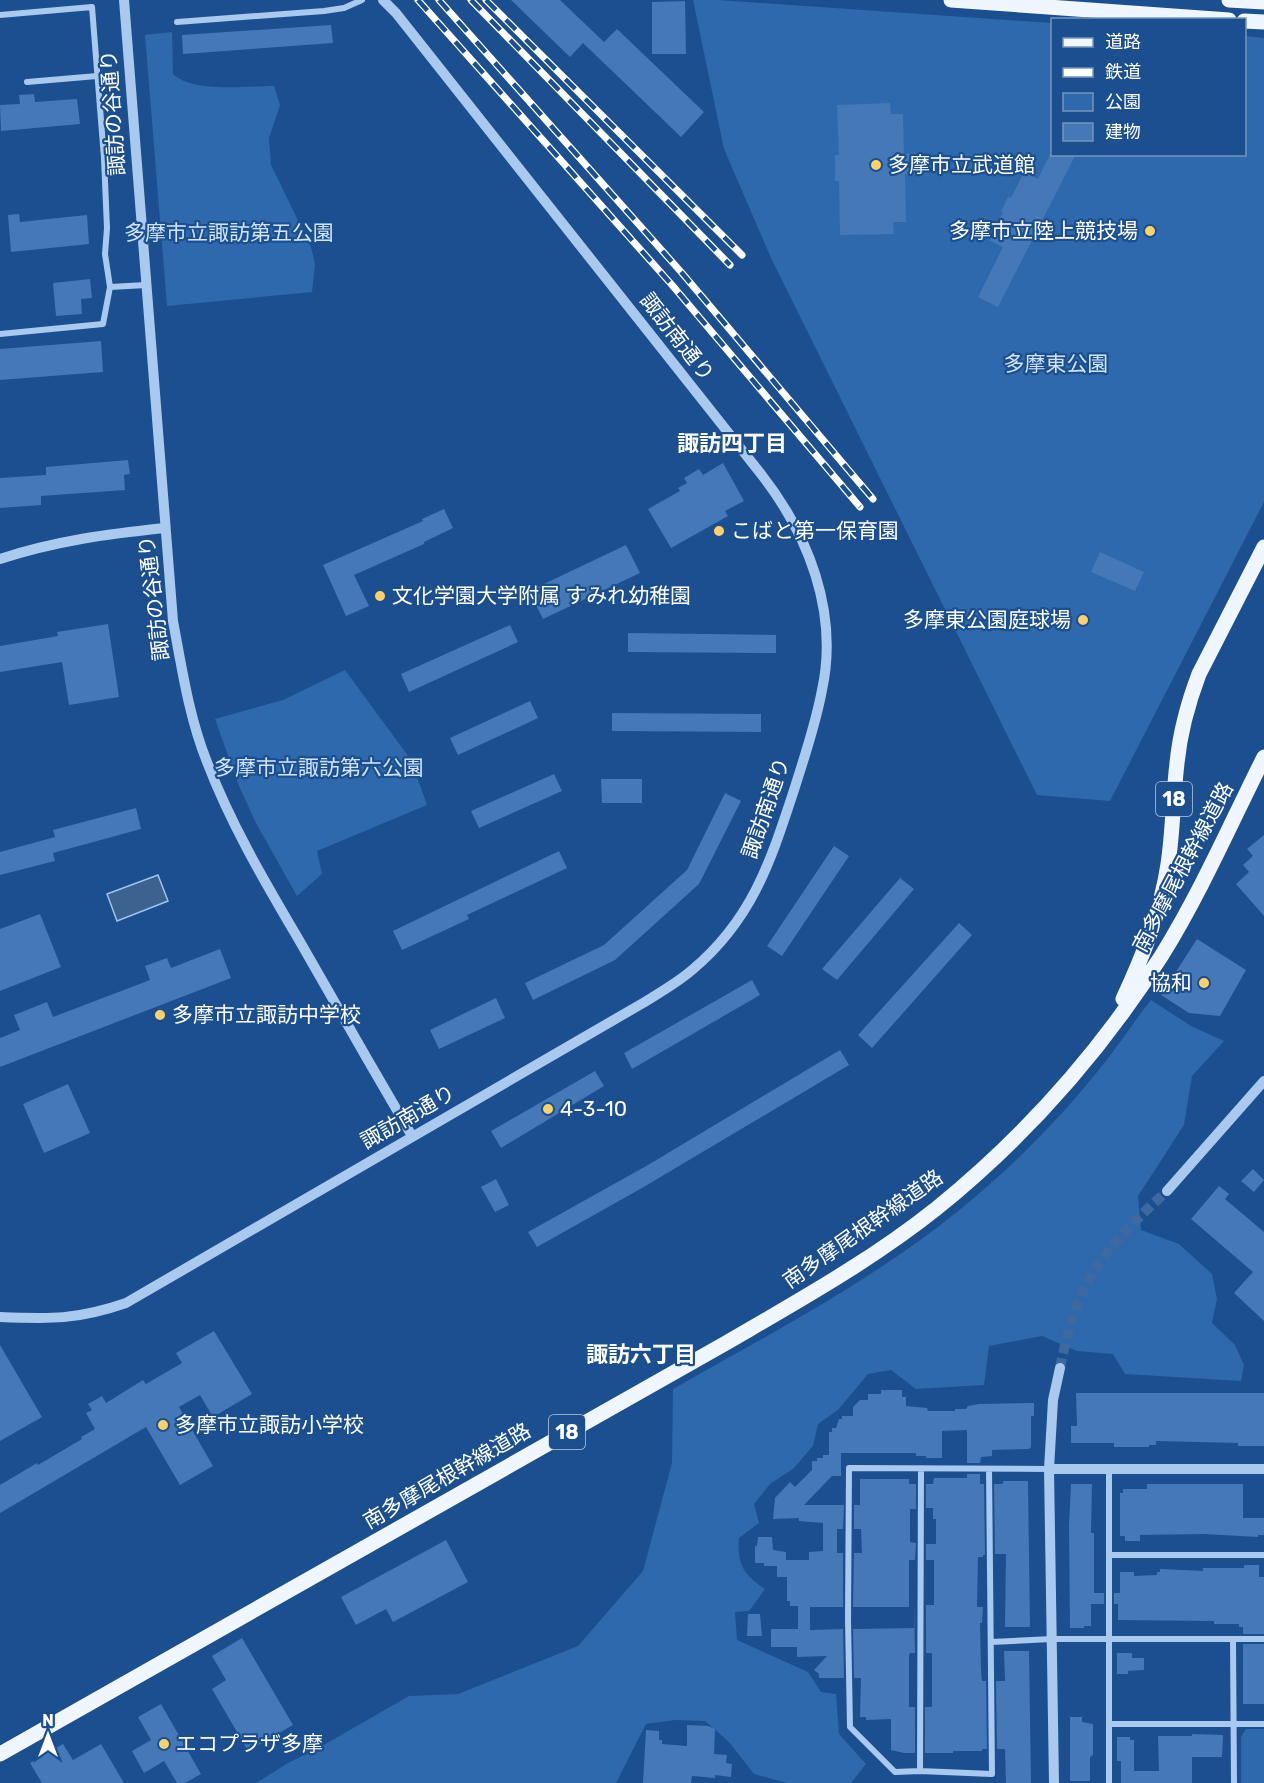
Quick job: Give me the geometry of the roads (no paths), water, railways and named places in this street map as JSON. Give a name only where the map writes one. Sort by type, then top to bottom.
[{"type":"main road","points":[[951,0],[1201,18]]},
{"type":"main road","points":[[1229,0],[1264,2]]},
{"type":"main road","points":[[1246,21],[1264,22]]},
{"type":"main road","name":"南多摩尾根幹線道路","points":[[1092,1054],[1115,1016],[1134,977],[1160,905],[1168,863],[1177,761],[1191,695],[1198,674],[1264,547]]},
{"type":"main road","name":"南多摩尾根幹線道路","points":[[0,1754],[726,1343],[827,1283],[920,1220],[1018,1137],[1092,1054],[1162,954],[1220,846],[1264,756]]},
{"type":"street","name":"諏訪の谷通り","points":[[124,0],[173,621],[184,684],[206,760],[221,798],[247,851],[412,1136]]},
{"type":"street","points":[[177,22],[324,11],[344,8],[362,0]]},
{"type":"street","name":"諏訪南通り","points":[[0,1317],[51,1319],[71,1317],[91,1314],[126,1303],[668,987],[691,971],[725,937],[757,889],[773,854],[813,730],[823,688],[826,662],[825,626],[820,587],[810,557],[792,518],[776,494],[396,13],[382,0]]},
{"type":"street","points":[[0,15],[92,7],[107,228],[105,254],[110,287],[103,324],[0,334]]},
{"type":"street","points":[[27,82],[97,76]]},
{"type":"street","points":[[110,287],[146,285]]},
{"type":"street","points":[[0,559],[42,546],[88,537],[165,528]]},
{"type":"street","points":[[1167,1191],[1264,1081]]},
{"type":"street","points":[[1054,1783],[1049,1469],[1053,1400],[1060,1368]]},
{"type":"street","points":[[989,1469],[992,1774],[895,1772],[850,1727],[849,1468],[1264,1469]]},
{"type":"street","points":[[920,1771],[921,1469]]},
{"type":"street","points":[[1109,1470],[1109,1783]]},
{"type":"street","points":[[1109,1555],[1264,1555]]},
{"type":"street","points":[[991,1642],[1264,1639]]},
{"type":"street","points":[[1233,1640],[1234,1783]]},
{"type":"street","points":[[1110,1724],[1264,1724]]},
{"type":"tunnel","points":[[1060,1368],[1074,1315],[1091,1277],[1105,1255],[1122,1235],[1167,1191]]},
{"type":"railway","points":[[418,0],[672,285],[860,507]]},
{"type":"railway","points":[[439,0],[682,273],[873,499]]},
{"type":"railway","points":[[471,0],[730,265]]},
{"type":"railway","points":[[486,0],[742,255]]},
{"type":"place","name":"多摩市立武道館","points":[[876,165]]},
{"type":"place","name":"多摩市立陸上競技場","points":[[1150,231]]},
{"type":"place","name":"こばと第一保育園","points":[[719,531]]},
{"type":"place","name":"文化学園大学附属 すみれ幼稚園","points":[[380,596]]},
{"type":"place","name":"多摩東公園庭球場","points":[[1083,620]]},
{"type":"place","name":"協和","points":[[1204,983]]},
{"type":"place","name":"多摩市立諏訪中学校","points":[[160,1015]]},
{"type":"place","name":"4-3-10","points":[[548,1109]]},
{"type":"place","name":"多摩市立諏訪小学校","points":[[163,1425]]},
{"type":"place","name":"エコプラザ多摩","points":[[164,1744]]},
{"type":"district","name":"諏訪四丁目","points":[[732,443]]},
{"type":"district","name":"諏訪六丁目","points":[[641,1354]]},
{"type":"park label","name":"多摩市立諏訪第五公園","points":[[229,233]]},
{"type":"park label","name":"多摩東公園","points":[[1056,364]]},
{"type":"park label","name":"多摩市立諏訪第六公園","points":[[319,768]]}]
